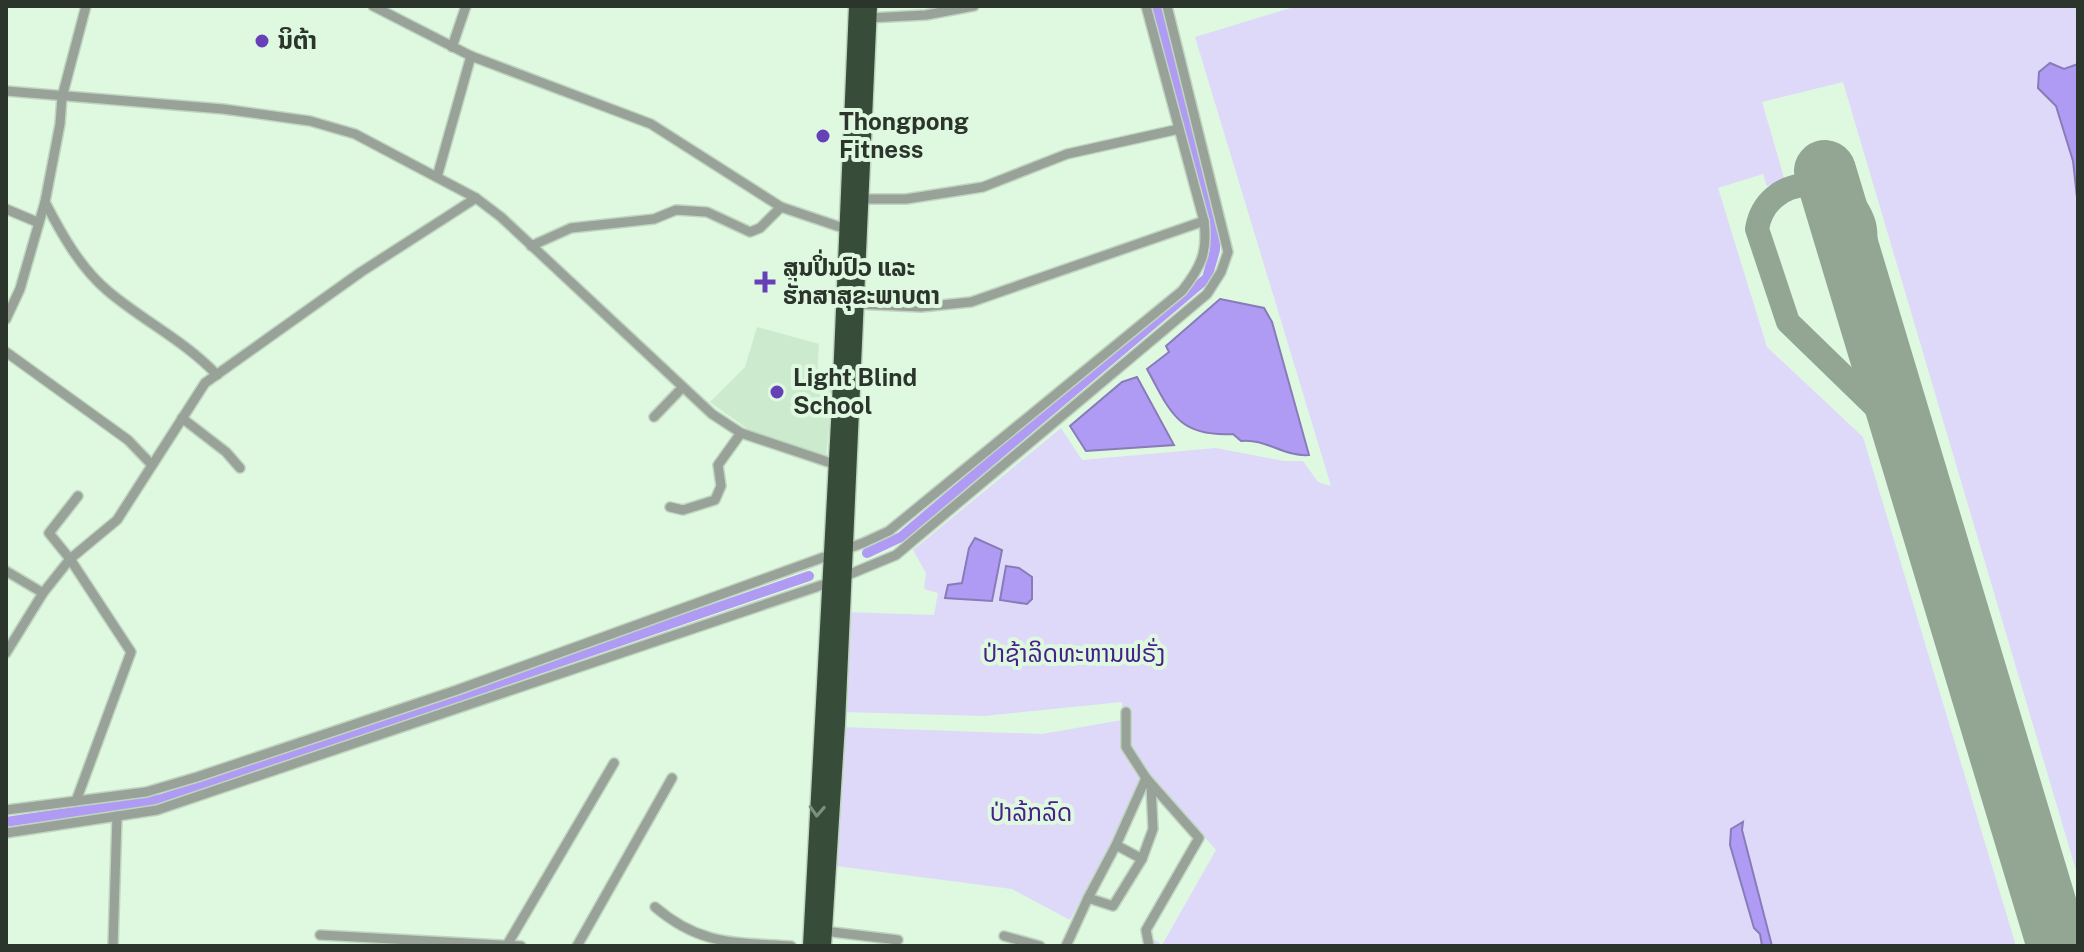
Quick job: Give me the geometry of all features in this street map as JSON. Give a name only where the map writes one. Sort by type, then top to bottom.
[{"type":"highway","points":[[824,939],[838,553],[857,304],[854,199],[865,10]]},
{"type":"highway","points":[[838,553],[837,465],[854,230]]},
{"type":"highway","points":[[811,946],[837,580]]},
{"type":"street","points":[[6,319],[20,289],[45,202],[62,97],[86,6]]},
{"type":"street","points":[[373,6],[471,56],[651,124],[781,207],[854,230]]},
{"type":"street","points":[[452,47],[466,6]]},
{"type":"street","points":[[865,10],[926,15],[974,6]]},
{"type":"street","points":[[6,810],[146,792],[197,777],[457,690],[838,553],[889,531],[1182,291],[1199,270],[1207,247],[1204,221],[1146,6]]},
{"type":"street","points":[[6,833],[157,810],[837,580],[896,555],[1207,294],[1221,272],[1228,252],[1167,6]]},
{"type":"street","points":[[437,177],[471,56]]},
{"type":"street","points":[[6,91],[223,109],[310,121],[355,134],[476,198],[681,389],[741,433],[837,465]]},
{"type":"street","points":[[854,199],[906,199],[983,187],[1067,154],[1179,129]]},
{"type":"street","points":[[6,653],[43,593],[70,559],[117,520],[205,383],[361,272],[476,198]]},
{"type":"street","points":[[45,202],[77,257],[108,291],[173,335],[217,375]]},
{"type":"street","points":[[531,246],[571,228],[654,219],[676,210],[707,212],[750,232],[760,228],[781,207]]},
{"type":"street","points":[[6,209],[37,222]]},
{"type":"street","points":[[857,304],[921,307],[971,302],[1204,221]]},
{"type":"street","points":[[6,352],[128,440],[152,465]]},
{"type":"street","points":[[654,417],[681,389]]},
{"type":"street","points":[[182,418],[240,468]]},
{"type":"street","points":[[670,507],[683,510],[715,500],[721,486],[718,465],[741,433]]},
{"type":"street","points":[[76,801],[131,652],[70,559],[49,533],[78,496]]},
{"type":"street","points":[[6,571],[43,593]]},
{"type":"street","points":[[1126,712],[1126,747],[1149,781],[1199,838],[1146,930],[1149,946]]},
{"type":"street","points":[[507,945],[614,763]]},
{"type":"street","points":[[577,946],[672,778]]},
{"type":"street","points":[[1066,946],[1149,781]]},
{"type":"street","points":[[1088,898],[1113,906],[1142,859],[1153,829],[1149,781]]},
{"type":"street","points":[[113,946],[117,816]]},
{"type":"street","points":[[1116,845],[1142,859]]},
{"type":"street","points":[[655,907],[681,929],[719,941],[791,946]]},
{"type":"street","points":[[320,935],[348,941],[521,946]]},
{"type":"street","points":[[1004,936],[1040,946]]},
{"type":"street","points":[[824,939],[898,940]]},
{"type":"shaded area","points":[[2050,63],[2064,69],[2078,64],[2078,207],[2073,161],[2056,106],[2038,88],[2039,72]]},
{"type":"shaded area","points":[[1220,299],[1264,308],[1272,322],[1309,455],[1291,453],[1258,442],[1241,441],[1233,434],[1200,431],[1178,419],[1163,398],[1147,369],[1169,352],[1166,346]]},
{"type":"shaded area","name":"Light Blind School","points":[[757,327],[819,344],[817,379],[834,381],[826,456],[749,430],[710,402],[745,367]]},
{"type":"shaded area","points":[[1137,377],[1174,445],[1086,451],[1070,426],[1122,382]]},
{"type":"shaded area","points":[[975,538],[1002,550],[992,601],[945,598],[948,585],[962,583],[969,548]]},
{"type":"shaded area","points":[[1006,566],[1019,568],[1032,577],[1032,599],[1027,604],[1000,600]]},
{"type":"shaded area","points":[[1743,822],[1742,830],[1772,946],[1762,946],[1760,934],[1754,928],[1730,845],[1731,829]]},
{"type":"green space","points":[[1297,6],[2078,6],[2078,877],[1843,82],[1762,102],[1785,181],[1767,186],[1763,174],[1718,188],[1767,347],[1863,437],[2016,946],[1153,946],[1149,936],[1162,945],[1216,850],[1152,778],[1144,781],[1070,920],[1012,889],[836,866],[842,727],[1042,734],[1122,720],[1122,702],[984,716],[842,712],[846,612],[934,615],[938,593],[924,589],[926,573],[913,550],[1061,428],[1082,460],[1216,448],[1284,461],[1303,461],[1318,482],[1331,486],[1195,37]]},
{"type":"waterway","points":[[867,553],[901,537],[1207,278],[1215,250],[1215,221],[1156,6]]},
{"type":"waterway","points":[[6,822],[162,799],[809,576]]},
{"type":"taxiway","points":[[1861,289],[1865,229],[1853,204],[1840,193],[1823,186],[1789,188],[1775,197],[1763,210],[1757,229],[1788,322],[1893,424],[1903,441],[1921,491]]},
{"type":"runway","points":[[1825,171],[2058,946]]},
{"type":"place","name":"ນິຕ້າ","points":[[262,41]]},
{"type":"place","name":"Thongpong Fitness","points":[[823,136]]},
{"type":"place","name":"ສູນປິ່ນປົວ ແລະ ຮັກສາສຸຂະພາບຕາ","points":[[765,282]]},
{"type":"place","name":"Light Blind School","points":[[777,392]]},
{"type":"park label","name":"ປ່າຊ້າລິດທະຫານຟຣັ່ງ","points":[[1074,654]]},
{"type":"park label","name":"ປ່າລ້ກລົດ","points":[[1031,813]]}]
